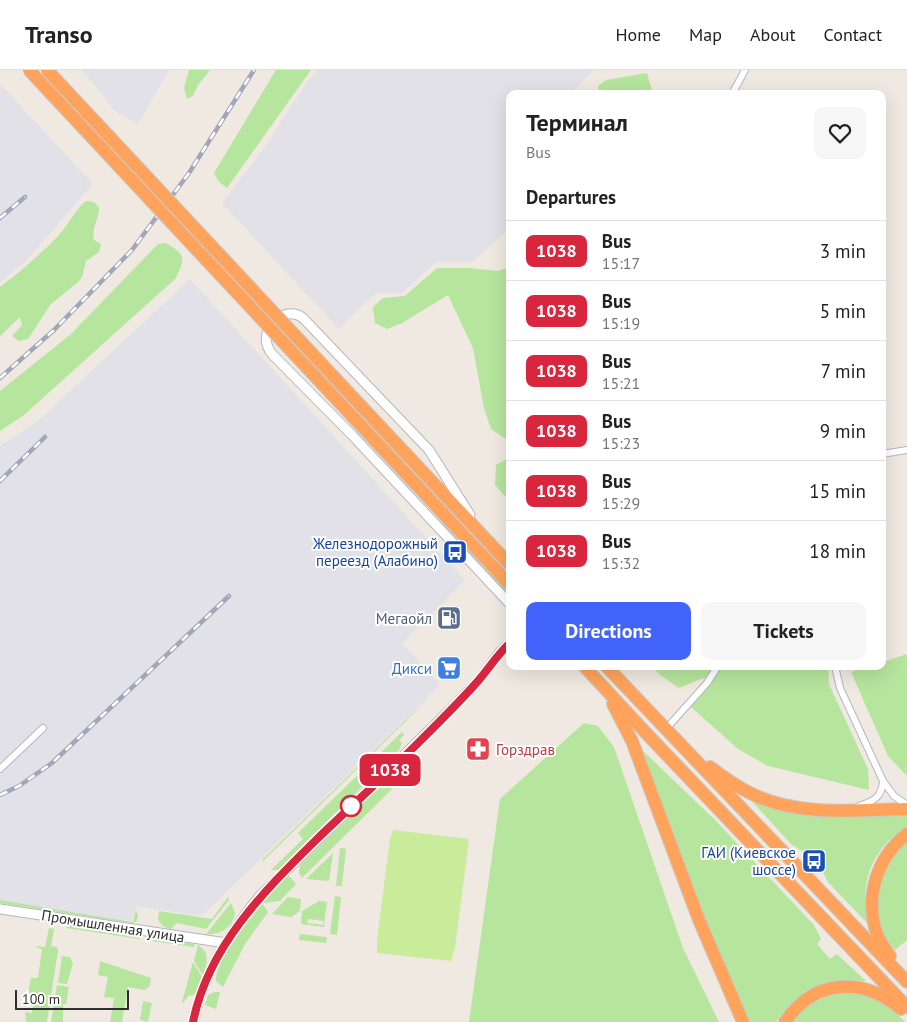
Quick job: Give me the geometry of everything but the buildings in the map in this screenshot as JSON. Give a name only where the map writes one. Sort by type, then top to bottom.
[{"type":"highway","points":[[29,70],[506,581]]},
{"type":"highway","points":[[47,70],[506,561]]},
{"type":"highway","points":[[588,670],[907,1007]]},
{"type":"highway","points":[[610,670],[906,980]]},
{"type":"highway","points":[[606,690],[632,741],[699,920],[743,1022]]},
{"type":"highway","points":[[676,740],[727,779],[762,799],[781,805],[804,809],[907,809]]},
{"type":"highway","points":[[906,980],[879,938],[875,928],[872,907],[874,883],[883,861],[894,845],[907,834]]},
{"type":"highway","points":[[785,1022],[798,1006],[809,998],[823,991],[840,987],[859,987],[873,991],[890,1000],[907,1014]]},
{"type":"street","points":[[734,90],[745,70]]},
{"type":"street","points":[[499,553],[463,506],[439,464],[416,434],[303,318],[294,314],[288,314],[277,319],[268,328],[266,334],[268,350],[352,435],[506,600]]},
{"type":"street","points":[[886,453],[907,450]]},
{"type":"street","points":[[414,483],[442,531]]},
{"type":"street","points":[[193,1022],[196,1006],[213,963],[226,942],[260,898],[432,729],[479,680],[506,647]]},
{"type":"street","points":[[666,729],[707,683],[715,670]]},
{"type":"street","points":[[836,670],[840,688],[884,781],[894,796],[907,805]]},
{"type":"street","points":[[0,769],[43,728]]},
{"type":"street","points":[[850,810],[875,800],[881,793],[884,781]]},
{"type":"street","name":"Промышленная улица","points":[[0,909],[226,942]]},
{"type":"shaded area","points":[[82,70],[169,70],[138,124],[116,112]]},
{"type":"shaded area","points":[[317,70],[594,70],[573,90],[506,90],[506,232],[472,262],[436,262],[402,293],[376,293],[339,329],[222,203],[264,148],[304,86]]},
{"type":"shaded area","points":[[0,84],[93,184],[25,262],[0,282]]},
{"type":"shaded area","points":[[190,279],[465,580],[402,643],[440,685],[202,916],[136,906],[132,921],[0,900],[0,446],[40,419]]},
{"type":"green space","points":[[189,70],[210,70],[198,85],[193,96],[187,99],[184,88]]},
{"type":"green space","points":[[276,70],[311,70],[227,188],[219,182],[214,173]]},
{"type":"green space","points":[[647,73],[652,90],[598,90],[598,86],[606,80]]},
{"type":"green space","points":[[86,201],[94,202],[99,208],[93,236],[94,240],[101,244],[99,252],[86,261],[82,277],[51,304],[28,339],[19,341],[12,336],[22,325],[20,317],[0,336],[0,287],[31,262],[63,231]]},
{"type":"green space","points":[[166,243],[181,254],[182,258],[181,266],[175,279],[24,415],[0,431],[0,391],[71,334],[158,244]]},
{"type":"green space","points":[[437,268],[468,268],[498,271],[506,268],[506,439],[491,429],[484,408],[473,348],[448,295],[402,323],[387,329],[375,323],[373,307],[383,298],[405,296]]},
{"type":"green space","points":[[506,459],[506,497],[495,485],[496,465]]},
{"type":"green space","points":[[437,516],[506,589],[506,595],[446,529]]},
{"type":"green space","points":[[907,654],[907,776],[888,756],[851,672],[857,670],[886,670],[886,661]]},
{"type":"green space","points":[[656,670],[828,670],[829,684],[868,769],[869,790],[768,766],[738,749],[690,706],[716,676],[701,679],[679,688]]},
{"type":"green space","points":[[429,697],[263,861],[262,860]]},
{"type":"green space","points":[[584,723],[598,726],[614,747],[683,948],[719,1022],[469,1022],[500,799]]},
{"type":"green space","points":[[402,732],[404,735],[399,740],[402,743],[399,750],[278,870],[271,870],[303,839],[298,833]]},
{"type":"green space","points":[[642,750],[714,819],[814,925],[821,939],[817,944],[830,959],[837,954],[866,981],[838,981],[826,984],[804,993],[785,1010],[776,1022],[749,1022],[706,921]]},
{"type":"green space","points":[[389,784],[393,788],[302,878],[299,873],[300,865],[381,785]]},
{"type":"green space","points":[[748,797],[841,815],[907,815],[907,827],[884,846],[870,869],[865,896],[869,925],[828,882],[821,868],[825,864],[810,849],[805,853],[791,844]]},
{"type":"green space","points":[[393,830],[469,839],[455,948],[451,961],[377,953],[390,839]]},
{"type":"green space","points":[[907,842],[907,940],[895,950],[880,922],[878,894],[881,880],[888,866]]},
{"type":"green space","points":[[340,848],[346,849],[342,886],[336,886]]},
{"type":"green space","points":[[333,853],[329,881],[306,879]]},
{"type":"green space","points":[[288,876],[296,884],[280,901],[265,903],[263,901]]},
{"type":"green space","points":[[335,896],[341,897],[337,935],[330,934]]},
{"type":"green space","points":[[228,897],[229,900],[206,929],[177,923],[171,929],[163,926],[158,919],[159,911],[212,919]]},
{"type":"green space","points":[[288,897],[301,899],[300,911],[291,917],[272,914]]},
{"type":"green space","points":[[0,900],[133,922],[136,909],[138,917],[136,922],[132,923],[0,903]]},
{"type":"green space","points":[[319,901],[327,902],[324,924],[323,921],[308,919],[307,923],[324,925],[324,927],[301,924],[302,911]]},
{"type":"green space","points":[[231,903],[235,913],[229,926],[217,933],[206,934]]},
{"type":"green space","points":[[262,903],[268,912],[245,944],[223,987],[216,981],[221,962],[234,940]]},
{"type":"green space","points":[[69,925],[137,934],[140,939],[66,928]]},
{"type":"green space","points":[[49,928],[54,929],[51,946],[57,947],[58,950],[47,1022],[26,1022],[25,1012],[32,1013],[35,995],[28,993],[31,978],[38,978],[42,949],[36,946],[45,947]]},
{"type":"green space","points":[[300,934],[327,937],[326,943],[299,940]]},
{"type":"green space","points":[[157,938],[195,944],[194,947],[152,941]]},
{"type":"green space","points":[[198,945],[205,952],[207,959],[203,976],[194,961]]},
{"type":"green space","points":[[62,956],[70,957],[73,963],[67,984],[58,983]]},
{"type":"green space","points":[[100,961],[151,978],[150,986],[145,990],[128,987],[122,1022],[110,1022],[114,998],[104,997],[108,977],[98,975]]},
{"type":"green space","points":[[193,962],[202,977],[196,994],[188,996],[182,1002]]},
{"type":"green space","points":[[57,985],[69,987],[66,1004],[63,1004],[63,1022],[51,1022]]},
{"type":"green space","points":[[220,992],[216,1009],[205,1005],[208,995]]},
{"type":"green space","points":[[852,992],[881,1002],[893,1010],[905,1022],[791,1022],[818,999],[833,994]]},
{"type":"green space","points":[[143,1001],[152,1003],[148,1022],[140,1020]]},
{"type":"railway","points":[[0,378],[54,330],[132,250],[189,173],[254,70]]},
{"type":"railway","points":[[0,218],[25,197]]},
{"type":"railway","points":[[0,481],[45,437]]},
{"type":"railway","points":[[0,795],[19,786],[52,763],[229,596]]},
{"type":"bus line","name":"1038","points":[[193,1022],[196,1006],[213,963],[252,907],[289,867],[440,721],[479,680],[506,647]]},
{"type":"place","name":"Железнодорожный переезд (Алабино)","points":[[455,552]]},
{"type":"place","name":"Мегаойл","points":[[449,618]]},
{"type":"place","name":"Дикси","points":[[449,668]]},
{"type":"place","name":"Горздрав","points":[[478,749]]},
{"type":"place","name":"ГАИ (Киевское шоссе)","points":[[814,861]]}]
